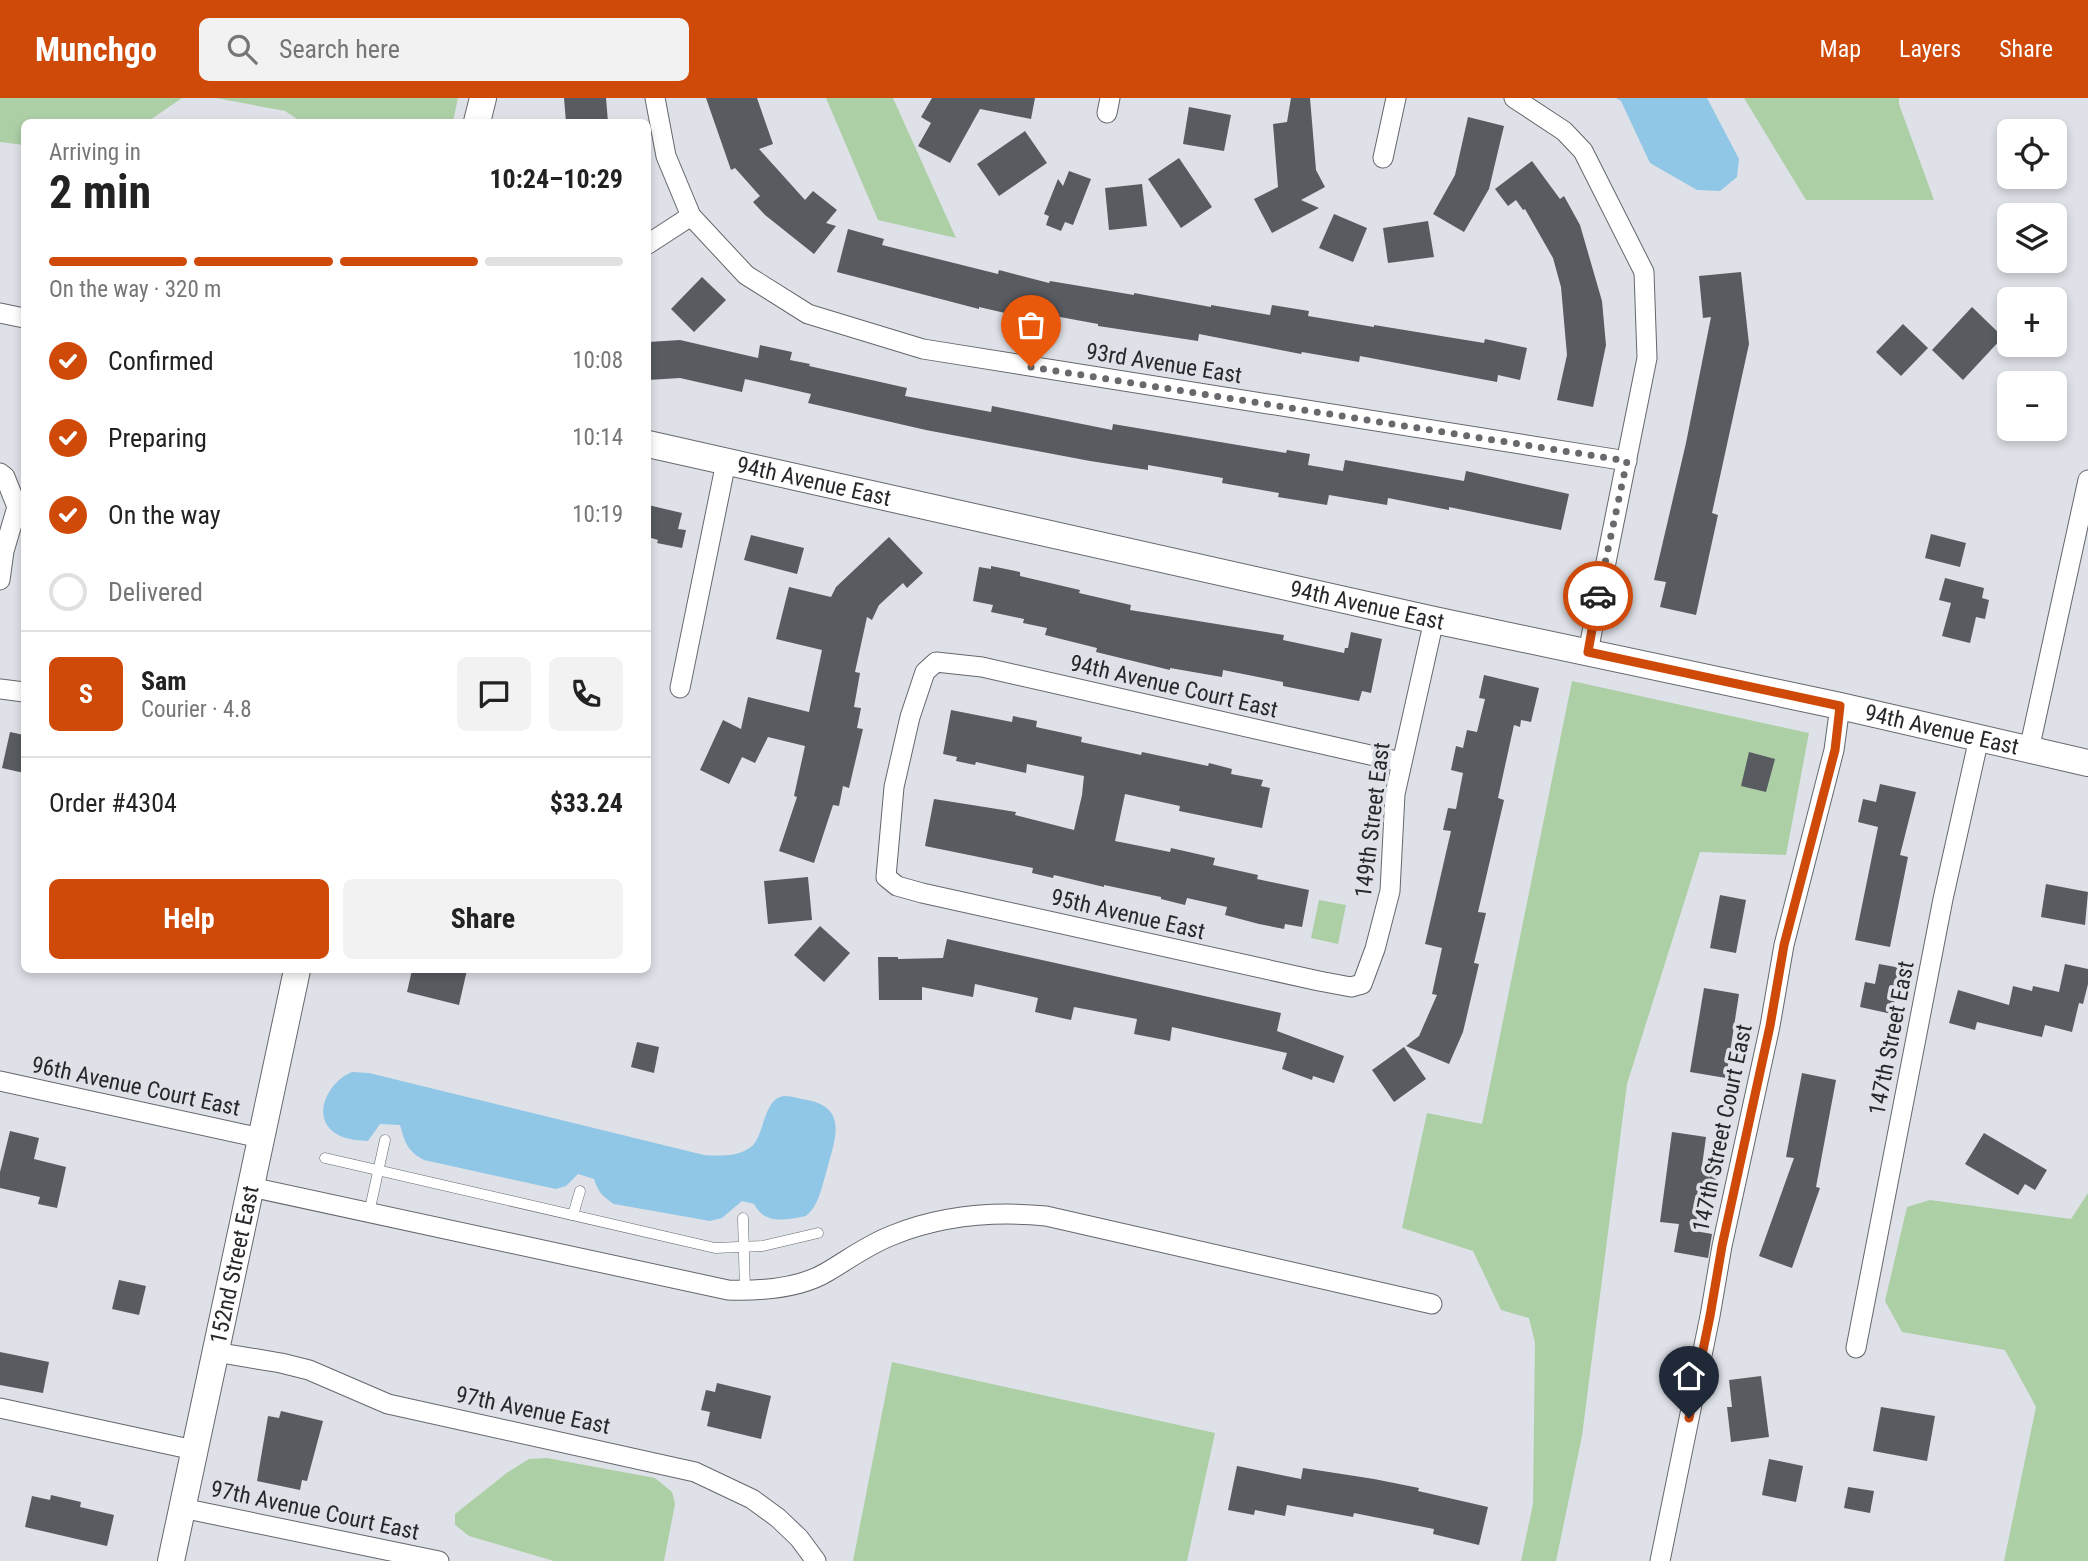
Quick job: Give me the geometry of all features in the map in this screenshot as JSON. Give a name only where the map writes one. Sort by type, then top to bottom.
[{"type":"main road","points":[[478,119],[483,98]]},
{"type":"main road","name":"94th Avenue East","points":[[651,445],[2088,763]]},
{"type":"main road","name":"152nd Street East","points":[[171,1561],[296,973]]},
{"type":"street","points":[[651,242],[691,216],[666,156],[655,98]]},
{"type":"street","points":[[1383,158],[1396,98]]},
{"type":"street","points":[[1514,98],[1563,131],[1583,151],[1644,272],[1647,358],[1588,652]]},
{"type":"street","name":"93rd Avenue East","points":[[691,216],[746,275],[808,314],[922,349],[1627,461]]},
{"type":"street","points":[[0,313],[21,317]]},
{"type":"street","points":[[680,688],[726,462]]},
{"type":"street","points":[[0,473],[5,477],[17,507],[4,551],[0,580]]},
{"type":"street","points":[[2029,750],[2088,480]]},
{"type":"street","name":"149th Street East","points":[[1362,984],[1376,949],[1390,891],[1393,871],[1393,817],[1401,762],[1434,620]]},
{"type":"street","name":"94th Avenue Court East","points":[[886,877],[894,787],[910,717],[925,672],[936,662],[982,667],[1401,762]]},
{"type":"street","points":[[0,689],[21,692]]},
{"type":"street","name":"147th Street Court East","points":[[1660,1561],[1727,1220],[1770,1026],[1784,945],[1835,750],[1840,706]]},
{"type":"street","name":"147th Street East","points":[[1856,1348],[1943,899],[1979,738]]},
{"type":"street","name":"95th Avenue East","points":[[886,877],[897,886],[922,893],[1319,981],[1352,987],[1362,984]]},
{"type":"street","name":"96th Avenue Court East","points":[[0,1081],[261,1138]]},
{"type":"street","points":[[251,1187],[710,1288],[745,1291],[785,1286],[825,1273],[869,1246],[916,1226],[967,1215],[1020,1214],[1046,1216],[1432,1304]]},
{"type":"street","name":"97th Avenue East","points":[[215,1352],[309,1370],[388,1404],[695,1472],[727,1485],[769,1511],[799,1538],[816,1561]]},
{"type":"street","points":[[0,1408],[194,1450]]},
{"type":"street","name":"97th Avenue Court East","points":[[182,1508],[439,1561]]},
{"type":"lane","points":[[369,1213],[385,1140]]},
{"type":"lane","points":[[325,1158],[715,1248],[744,1248],[818,1233]]},
{"type":"lane","points":[[573,1215],[580,1191]]},
{"type":"lane","points":[[743,1218],[745,1291]]},
{"type":"green space","points":[[0,98],[182,98],[151,119],[21,119],[21,145],[0,142]]},
{"type":"green space","points":[[216,98],[458,98],[454,119],[297,119],[285,111]]},
{"type":"green space","points":[[826,98],[893,98],[956,238],[878,220]]},
{"type":"green space","points":[[1744,98],[1899,98],[1934,200],[1806,200]]},
{"type":"green space","points":[[1572,681],[1809,733],[1786,855],[1700,852],[1627,1084],[1582,1436],[1556,1561],[1521,1561],[1533,1504],[1535,1343],[1529,1318],[1501,1310],[1473,1251],[1402,1228],[1427,1113],[1482,1124]]},
{"type":"green space","points":[[1319,900],[1346,905],[1338,944],[1311,938]]},
{"type":"green space","points":[[2088,1193],[2088,1561],[2004,1561],[2036,1407],[2005,1350],[1902,1332],[1885,1301],[1907,1207],[1930,1200],[2071,1219]]},
{"type":"green space","points":[[892,1362],[1215,1433],[1187,1561],[853,1561]]},
{"type":"green space","points":[[547,1458],[655,1478],[672,1492],[675,1504],[664,1561],[554,1561],[469,1536],[455,1525],[455,1514],[508,1472],[529,1459]]},
{"type":"water","points":[[1616,98],[1707,98],[1739,159],[1737,177],[1720,191],[1697,190],[1650,163],[1621,101]]},
{"type":"water","points":[[352,1072],[369,1073],[704,1155],[722,1156],[751,1147],[756,1142],[772,1103],[778,1098],[790,1096],[820,1104],[829,1110],[834,1118],[835,1138],[819,1196],[806,1216],[770,1218],[754,1204],[742,1201],[722,1218],[710,1221],[614,1204],[601,1193],[594,1179],[578,1174],[566,1186],[556,1189],[424,1160],[408,1146],[400,1125],[380,1124],[368,1141],[343,1137],[328,1126],[323,1109],[336,1083]]},
{"type":"building","points":[[564,98],[606,98],[608,119],[566,119]]},
{"type":"building","points":[[706,98],[757,98],[773,144],[759,149],[805,200],[813,191],[837,210],[826,223],[836,226],[814,254],[765,215],[753,202],[760,196],[735,168],[731,170]]},
{"type":"building","points":[[932,98],[1035,98],[1031,119],[980,109],[950,163],[918,146],[931,123],[921,117]]},
{"type":"building","points":[[1291,98],[1310,98],[1316,170],[1325,187],[1301,200],[1319,208],[1272,233],[1254,199],[1278,187],[1273,124],[1287,122]]},
{"type":"building","points":[[1189,107],[1231,115],[1224,151],[1183,144]]},
{"type":"building","points":[[1468,117],[1504,126],[1489,189],[1464,232],[1433,214],[1455,175]]},
{"type":"building","points":[[1025,131],[1047,163],[999,196],[977,164]]},
{"type":"building","points":[[1179,158],[1212,207],[1181,228],[1148,179]]},
{"type":"building","points":[[1532,161],[1560,199],[1564,196],[1580,225],[1602,301],[1606,345],[1593,407],[1557,400],[1567,355],[1561,287],[1553,258],[1525,209],[1523,210],[1516,200],[1508,206],[1495,189]]},
{"type":"building","points":[[1069,171],[1091,179],[1073,225],[1065,222],[1061,231],[1046,225],[1049,216],[1044,214],[1058,179],[1063,186]]},
{"type":"building","points":[[1142,184],[1147,226],[1109,230],[1105,188]]},
{"type":"building","points":[[1334,214],[1367,228],[1353,262],[1319,248]]},
{"type":"building","points":[[1428,221],[1434,257],[1388,263],[1383,228]]},
{"type":"building","points":[[848,229],[884,239],[882,245],[998,274],[999,270],[1049,283],[1050,281],[1134,293],[1270,315],[1272,305],[1309,311],[1308,316],[1484,343],[1485,339],[1527,348],[1520,380],[1498,375],[1497,382],[1360,356],[1359,362],[1302,352],[1301,354],[1199,334],[1198,341],[1098,326],[1033,312],[1031,319],[979,309],[837,272]]},
{"type":"building","points":[[1741,272],[1749,344],[1712,513],[1718,515],[1696,615],[1660,607],[1666,582],[1654,580],[1686,443],[1711,317],[1703,318],[1699,276]]},
{"type":"building","points":[[702,277],[726,300],[694,332],[671,309]]},
{"type":"building","points":[[1972,307],[1997,331],[1997,343],[1963,380],[1932,350]]},
{"type":"building","points":[[1903,324],[1928,348],[1901,376],[1876,352]]},
{"type":"building","points":[[680,340],[758,358],[760,345],[792,352],[790,360],[810,364],[809,366],[907,388],[905,396],[991,412],[992,406],[1112,430],[1113,424],[1286,453],[1287,450],[1310,454],[1308,465],[1343,471],[1345,460],[1464,481],[1466,471],[1569,494],[1561,530],[1449,507],[1449,510],[1388,498],[1387,505],[1329,495],[1327,505],[1278,497],[1279,493],[1222,483],[1223,478],[1148,465],[1148,470],[1090,461],[926,430],[808,403],[811,394],[745,379],[742,392],[680,378],[651,380],[651,342]]},
{"type":"building","points":[[651,506],[682,513],[678,529],[686,530],[682,548],[657,543],[658,540],[651,538]]},
{"type":"building","points":[[1931,534],[1966,543],[1960,567],[1925,558]]},
{"type":"building","points":[[751,535],[804,548],[797,574],[744,560]]},
{"type":"building","points":[[889,537],[923,573],[907,588],[903,583],[879,605],[872,620],[867,617],[855,672],[860,673],[854,707],[861,708],[857,728],[863,729],[849,788],[843,786],[839,806],[833,805],[814,863],[779,851],[797,797],[794,796],[805,746],[768,737],[755,763],[742,757],[729,784],[700,770],[723,720],[741,729],[748,697],[809,712],[822,650],[776,639],[789,587],[831,597],[836,587]]},
{"type":"building","points":[[991,566],[1020,572],[1020,576],[1080,590],[1079,593],[1131,605],[1130,610],[1284,635],[1283,640],[1344,653],[1345,648],[1348,648],[1351,632],[1382,639],[1371,693],[1362,691],[1359,701],[1283,686],[1283,682],[1223,670],[1222,677],[1170,670],[1096,652],[1097,648],[1045,635],[1047,628],[1023,623],[1024,619],[991,612],[993,605],[973,601],[979,567],[991,569]]},
{"type":"building","points":[[1945,578],[1984,588],[1982,598],[1989,600],[1985,619],[1976,617],[1970,643],[1942,636],[1951,603],[1939,600]]},
{"type":"building","points":[[1484,675],[1539,688],[1531,722],[1521,720],[1520,727],[1514,725],[1498,798],[1504,800],[1478,912],[1486,913],[1474,963],[1479,964],[1463,1032],[1449,1064],[1406,1046],[1419,1036],[1437,995],[1432,994],[1442,948],[1425,944],[1451,831],[1443,830],[1448,808],[1456,809],[1463,773],[1451,770],[1456,746],[1463,748],[1467,730],[1477,732],[1485,699],[1479,698]]},
{"type":"building","points":[[951,710],[1012,722],[1013,716],[1037,721],[1036,727],[1082,737],[1081,742],[1208,766],[1209,763],[1232,769],[1231,774],[1263,780],[1261,786],[1270,788],[1262,828],[1179,811],[1180,806],[1125,794],[1115,841],[1170,852],[1171,848],[1215,858],[1213,865],[1258,875],[1257,879],[1309,890],[1302,927],[1285,924],[1284,929],[1259,924],[1225,915],[1227,907],[1187,898],[1185,905],[1104,885],[1054,875],[1053,878],[1032,873],[1033,868],[925,846],[934,799],[1016,812],[1015,815],[1074,830],[1082,795],[1084,776],[1027,764],[1026,773],[976,762],[975,765],[956,761],[957,757],[943,754]]},
{"type":"building","points":[[10,732],[21,734],[21,772],[2,768]]},
{"type":"building","points":[[1749,752],[1775,759],[1766,792],[1741,786]]},
{"type":"building","points":[[1880,784],[1916,792],[1900,855],[1908,857],[1890,947],[1855,940],[1878,827],[1858,822],[1863,799],[1876,802]]},
{"type":"building","points":[[808,877],[812,920],[768,924],[764,881]]},
{"type":"building","points":[[2046,884],[2088,892],[2085,925],[2041,917]]},
{"type":"building","points":[[1720,895],[1746,900],[1736,953],[1710,948]]},
{"type":"building","points":[[820,926],[850,953],[824,982],[794,955]]},
{"type":"building","points":[[947,939],[1281,1013],[1277,1031],[1344,1056],[1334,1083],[1313,1076],[1312,1080],[1282,1069],[1287,1053],[1172,1027],[1170,1041],[1134,1034],[1137,1019],[1074,1007],[1071,1020],[1035,1012],[1038,998],[975,984],[973,997],[922,987],[922,1000],[879,1000],[878,957],[943,958]]},
{"type":"building","points":[[1879,964],[1901,968],[1892,1014],[1860,1007],[1865,982],[1875,984]]},
{"type":"building","points":[[2065,964],[2088,969],[2088,984],[2083,1004],[2079,1003],[2072,1032],[2045,1025],[2042,1037],[1977,1022],[1975,1030],[1949,1023],[1958,990],[2009,1005],[2013,986],[2032,991],[2033,986],[2059,992]]},
{"type":"building","points":[[411,973],[466,973],[459,1005],[407,992]]},
{"type":"building","points":[[1704,988],[1739,994],[1726,1078],[1690,1072]]},
{"type":"building","points":[[637,1042],[659,1047],[654,1073],[631,1067]]},
{"type":"building","points":[[1404,1047],[1426,1079],[1394,1102],[1372,1070]]},
{"type":"building","points":[[1802,1073],[1836,1080],[1816,1187],[1820,1188],[1792,1268],[1759,1256],[1794,1158],[1786,1157]]},
{"type":"building","points":[[10,1131],[39,1138],[34,1159],[66,1167],[57,1208],[38,1204],[40,1197],[0,1188],[0,1172]]},
{"type":"building","points":[[1672,1132],[1706,1137],[1702,1166],[1717,1168],[1714,1192],[1701,1190],[1695,1231],[1712,1234],[1708,1258],[1674,1252],[1679,1224],[1660,1222]]},
{"type":"building","points":[[1984,1133],[2047,1170],[2035,1190],[2025,1184],[2018,1195],[1965,1164]]},
{"type":"building","points":[[119,1280],[146,1286],[139,1315],[112,1309]]},
{"type":"building","points":[[0,1352],[49,1362],[43,1393],[0,1385]]},
{"type":"building","points":[[1761,1376],[1769,1437],[1731,1442],[1727,1407],[1732,1407],[1729,1380]]},
{"type":"building","points":[[717,1383],[771,1396],[761,1439],[707,1426],[710,1412],[701,1410],[706,1390],[715,1392]]},
{"type":"building","points":[[1881,1407],[1935,1416],[1927,1461],[1873,1451]]},
{"type":"building","points":[[281,1411],[323,1421],[307,1481],[302,1480],[300,1490],[257,1481],[268,1416],[279,1418]]},
{"type":"building","points":[[1769,1459],[1803,1466],[1796,1502],[1762,1495]]},
{"type":"building","points":[[1237,1466],[1301,1479],[1303,1468],[1374,1479],[1488,1507],[1479,1545],[1433,1534],[1434,1529],[1354,1513],[1353,1517],[1287,1505],[1285,1516],[1255,1510],[1254,1515],[1228,1510]]},
{"type":"building","points":[[1848,1487],[1874,1491],[1870,1513],[1844,1508]]},
{"type":"building","points":[[51,1495],[81,1502],[80,1507],[114,1515],[107,1546],[25,1527],[32,1496],[50,1500]]},
{"type":"way so far","points":[[1031,367],[1627,461],[1598,596]]},
{"type":"route","points":[[1598,596],[1588,652],[1840,706],[1835,750],[1784,945],[1770,1026],[1741,1153],[1689,1418]]}]
